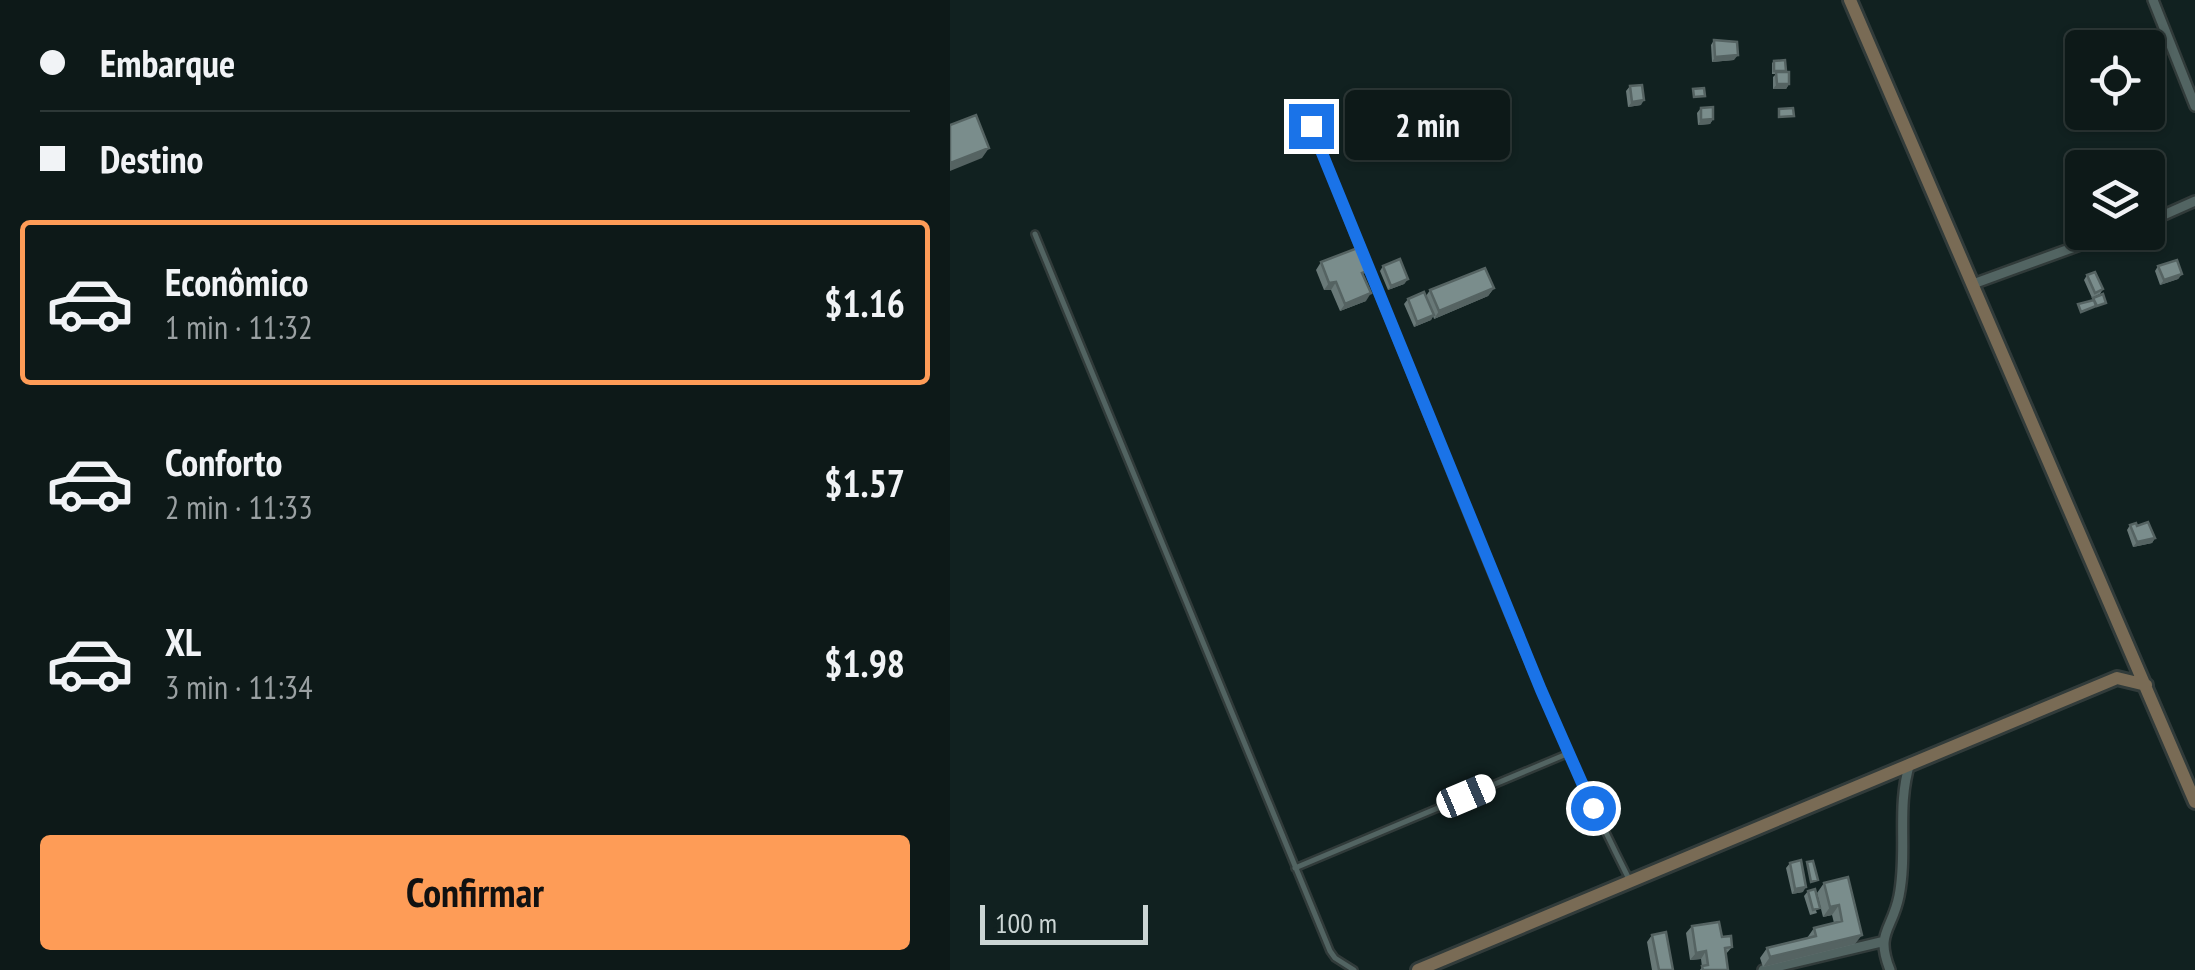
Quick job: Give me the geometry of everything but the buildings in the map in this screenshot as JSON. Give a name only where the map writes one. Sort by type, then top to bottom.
[{"type":"main road","points":[[1854,1],[2195,802]]},
{"type":"main road","points":[[2117,678],[2130,650]]},
{"type":"main road","points":[[1418,970],[2117,678],[2146,685]]},
{"type":"street","points":[[2154,0],[2195,106]]},
{"type":"street","points":[[2165,214],[2195,201]]},
{"type":"street","points":[[1974,284],[2067,250]]},
{"type":"street","points":[[1890,970],[1881,942],[1899,896],[1902,798],[1910,763]]},
{"type":"street","points":[[1762,970],[1881,942]]},
{"type":"lane","points":[[1311,126],[1360,250]]},
{"type":"lane","points":[[1035,234],[1330,951],[1354,970]]},
{"type":"lane","points":[[1368,268],[1569,754],[1631,882]]},
{"type":"lane","points":[[1296,868],[1569,754]]},
{"type":"route","points":[[1311,126],[1593,808]]}]
